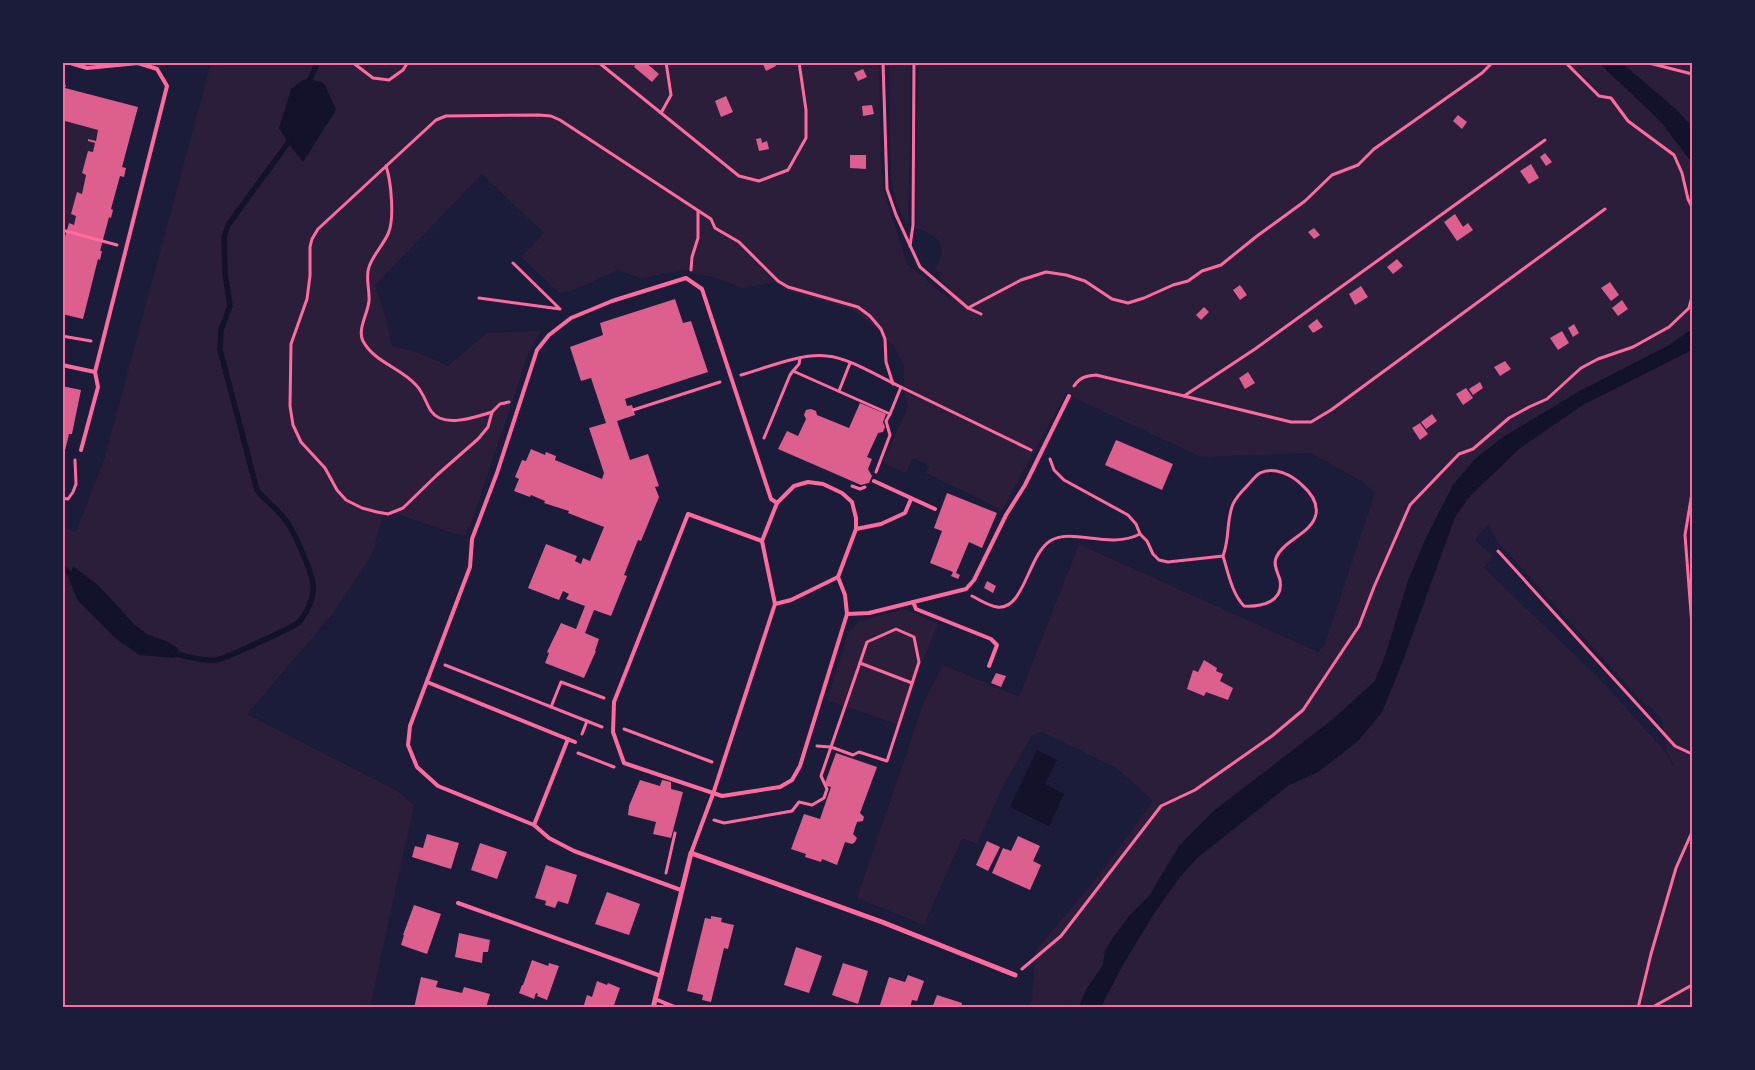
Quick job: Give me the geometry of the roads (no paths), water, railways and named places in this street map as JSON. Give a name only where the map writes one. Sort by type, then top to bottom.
[{"type":"street","points":[[653,1008],[691,853],[882,922],[1015,975]]},
{"type":"lane","points":[[68,62],[88,68],[138,63],[157,69],[167,86],[94,372],[98,387],[81,450]]},
{"type":"lane","points":[[681,890],[574,850],[549,838],[534,825],[438,786],[417,767],[408,745],[410,726],[470,567],[472,539],[497,473],[537,350],[549,335],[571,318],[612,301],[686,278],[702,288],[756,455],[772,499],[777,503]]},
{"type":"lane","points":[[62,365],[94,372]]},
{"type":"lane","points":[[847,614],[869,613],[966,589],[974,580],[1006,516],[1025,485],[1068,396]]},
{"type":"lane","points":[[874,481],[935,509]]},
{"type":"lane","points":[[691,853],[713,794],[775,604],[762,541],[777,503],[794,486],[808,482],[823,484],[842,493],[852,502],[856,518],[856,529],[838,577],[845,595],[847,614],[800,766],[792,780],[780,787],[722,796],[713,794],[624,763],[613,732],[614,702],[688,514],[762,541]]},
{"type":"lane","points":[[856,529],[881,524],[905,513],[911,498]]},
{"type":"lane","points":[[775,604],[791,600],[838,577]]},
{"type":"lane","points":[[913,602],[916,609],[991,639],[997,645],[989,666]]},
{"type":"lane","points":[[427,682],[575,742]]},
{"type":"lane","points":[[534,825],[568,739]]},
{"type":"lane","points":[[458,903],[661,976]]},
{"type":"lane","points":[[655,999],[677,1008]]},
{"type":"waterway","points":[[307,86],[318,62]]},
{"type":"waterway","points":[[171,652],[205,660],[222,658],[273,636],[299,622],[312,599],[313,583],[296,539],[287,522],[257,490],[220,350],[221,330],[230,306],[225,273],[224,237],[228,225],[288,143],[290,137]]},
{"type":"waterway","points":[[62,567],[75,579]]}]
